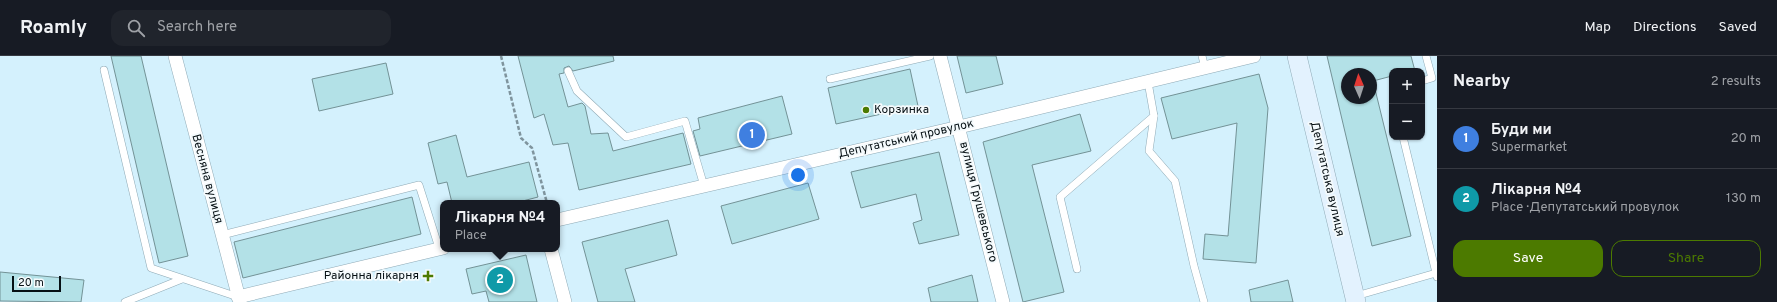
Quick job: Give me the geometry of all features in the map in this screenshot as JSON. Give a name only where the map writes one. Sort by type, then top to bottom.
[{"type":"street","name":"Весняна вулиця","points":[[175,56],[239,299]]},
{"type":"street","name":"вулиця Грушевського","points":[[940,56],[1003,302]]},
{"type":"street","name":"Депутатський провулок","points":[[560,219],[1148,82],[1204,62],[1254,56]]},
{"type":"street","name":"Депутатська вулиця","points":[[1298,56],[1355,299]]},
{"type":"street","points":[[239,299],[440,248]]},
{"type":"street","points":[[553,252],[565,302]]},
{"type":"lane","points":[[830,79],[930,56]]},
{"type":"lane","points":[[1425,80],[1432,78],[1426,56]]},
{"type":"lane","points":[[104,70],[151,268],[239,299]]},
{"type":"lane","points":[[568,70],[577,91],[626,137],[685,121],[704,186]]},
{"type":"lane","points":[[1148,82],[1154,116],[1149,151],[1175,181],[1194,266],[1204,302]]},
{"type":"lane","points":[[1077,270],[1060,197],[1154,116]]},
{"type":"lane","points":[[1355,299],[1437,275],[1404,140]]},
{"type":"lane","points":[[222,235],[419,185],[440,245]]},
{"type":"lane","points":[[125,302],[182,278]]},
{"type":"path","points":[[501,56],[521,138],[532,148],[546,200]]},
{"type":"building","points":[[111,56],[141,56],[188,256],[159,263]]},
{"type":"building","points":[[518,56],[613,56],[614,61],[573,71],[569,66],[564,68],[564,73],[559,74],[568,107],[582,103],[585,106],[591,134],[608,133],[613,151],[683,133],[691,164],[579,190],[568,143],[553,145],[544,114],[534,118]]},
{"type":"building","points":[[957,56],[996,56],[1003,84],[966,93]]},
{"type":"building","points":[[1327,56],[1411,56],[1414,68],[1389,68],[1389,77],[1377,80],[1377,68],[1341,68],[1341,104],[1377,104],[1377,97],[1411,236],[1372,246]]},
{"type":"building","points":[[386,63],[393,94],[319,111],[312,79]]},
{"type":"building","points":[[910,69],[918,106],[836,124],[828,88]]},
{"type":"building","points":[[1259,74],[1268,108],[1256,263],[1203,259],[1205,234],[1228,236],[1237,123],[1172,139],[1161,98]]},
{"type":"building","points":[[782,96],[792,134],[700,156],[693,131],[700,129],[698,118]]},
{"type":"building","points":[[1080,114],[1091,151],[1032,165],[1064,292],[1023,302],[983,142]]},
{"type":"building","points":[[456,135],[467,177],[529,162],[538,197],[526,200],[451,200],[447,182],[438,184],[428,143]]},
{"type":"building","points":[[939,152],[959,235],[919,244],[913,223],[922,220],[916,194],[861,208],[851,172]]},
{"type":"building","points":[[808,183],[819,219],[732,244],[721,206]]},
{"type":"building","points":[[412,197],[421,234],[243,278],[234,242]]},
{"type":"building","points":[[668,220],[677,255],[625,269],[635,302],[598,302],[582,242]]},
{"type":"building","points":[[526,255],[537,302],[489,302],[486,291],[472,294],[466,269]]},
{"type":"building","points":[[0,272],[84,280],[81,302],[0,301]]},
{"type":"building","points":[[972,275],[978,302],[931,302],[928,288]]},
{"type":"building","points":[[1288,280],[1293,302],[1251,302],[1249,290]]},
{"type":"place","name":"Корзинка","points":[[866,110]]},
{"type":"place","name":"Буди ми","points":[[752,135]]},
{"type":"place","name":"Районна лікарня","points":[[428,276]]},
{"type":"place","name":"Лікарня №4","points":[[500,280]]}]
